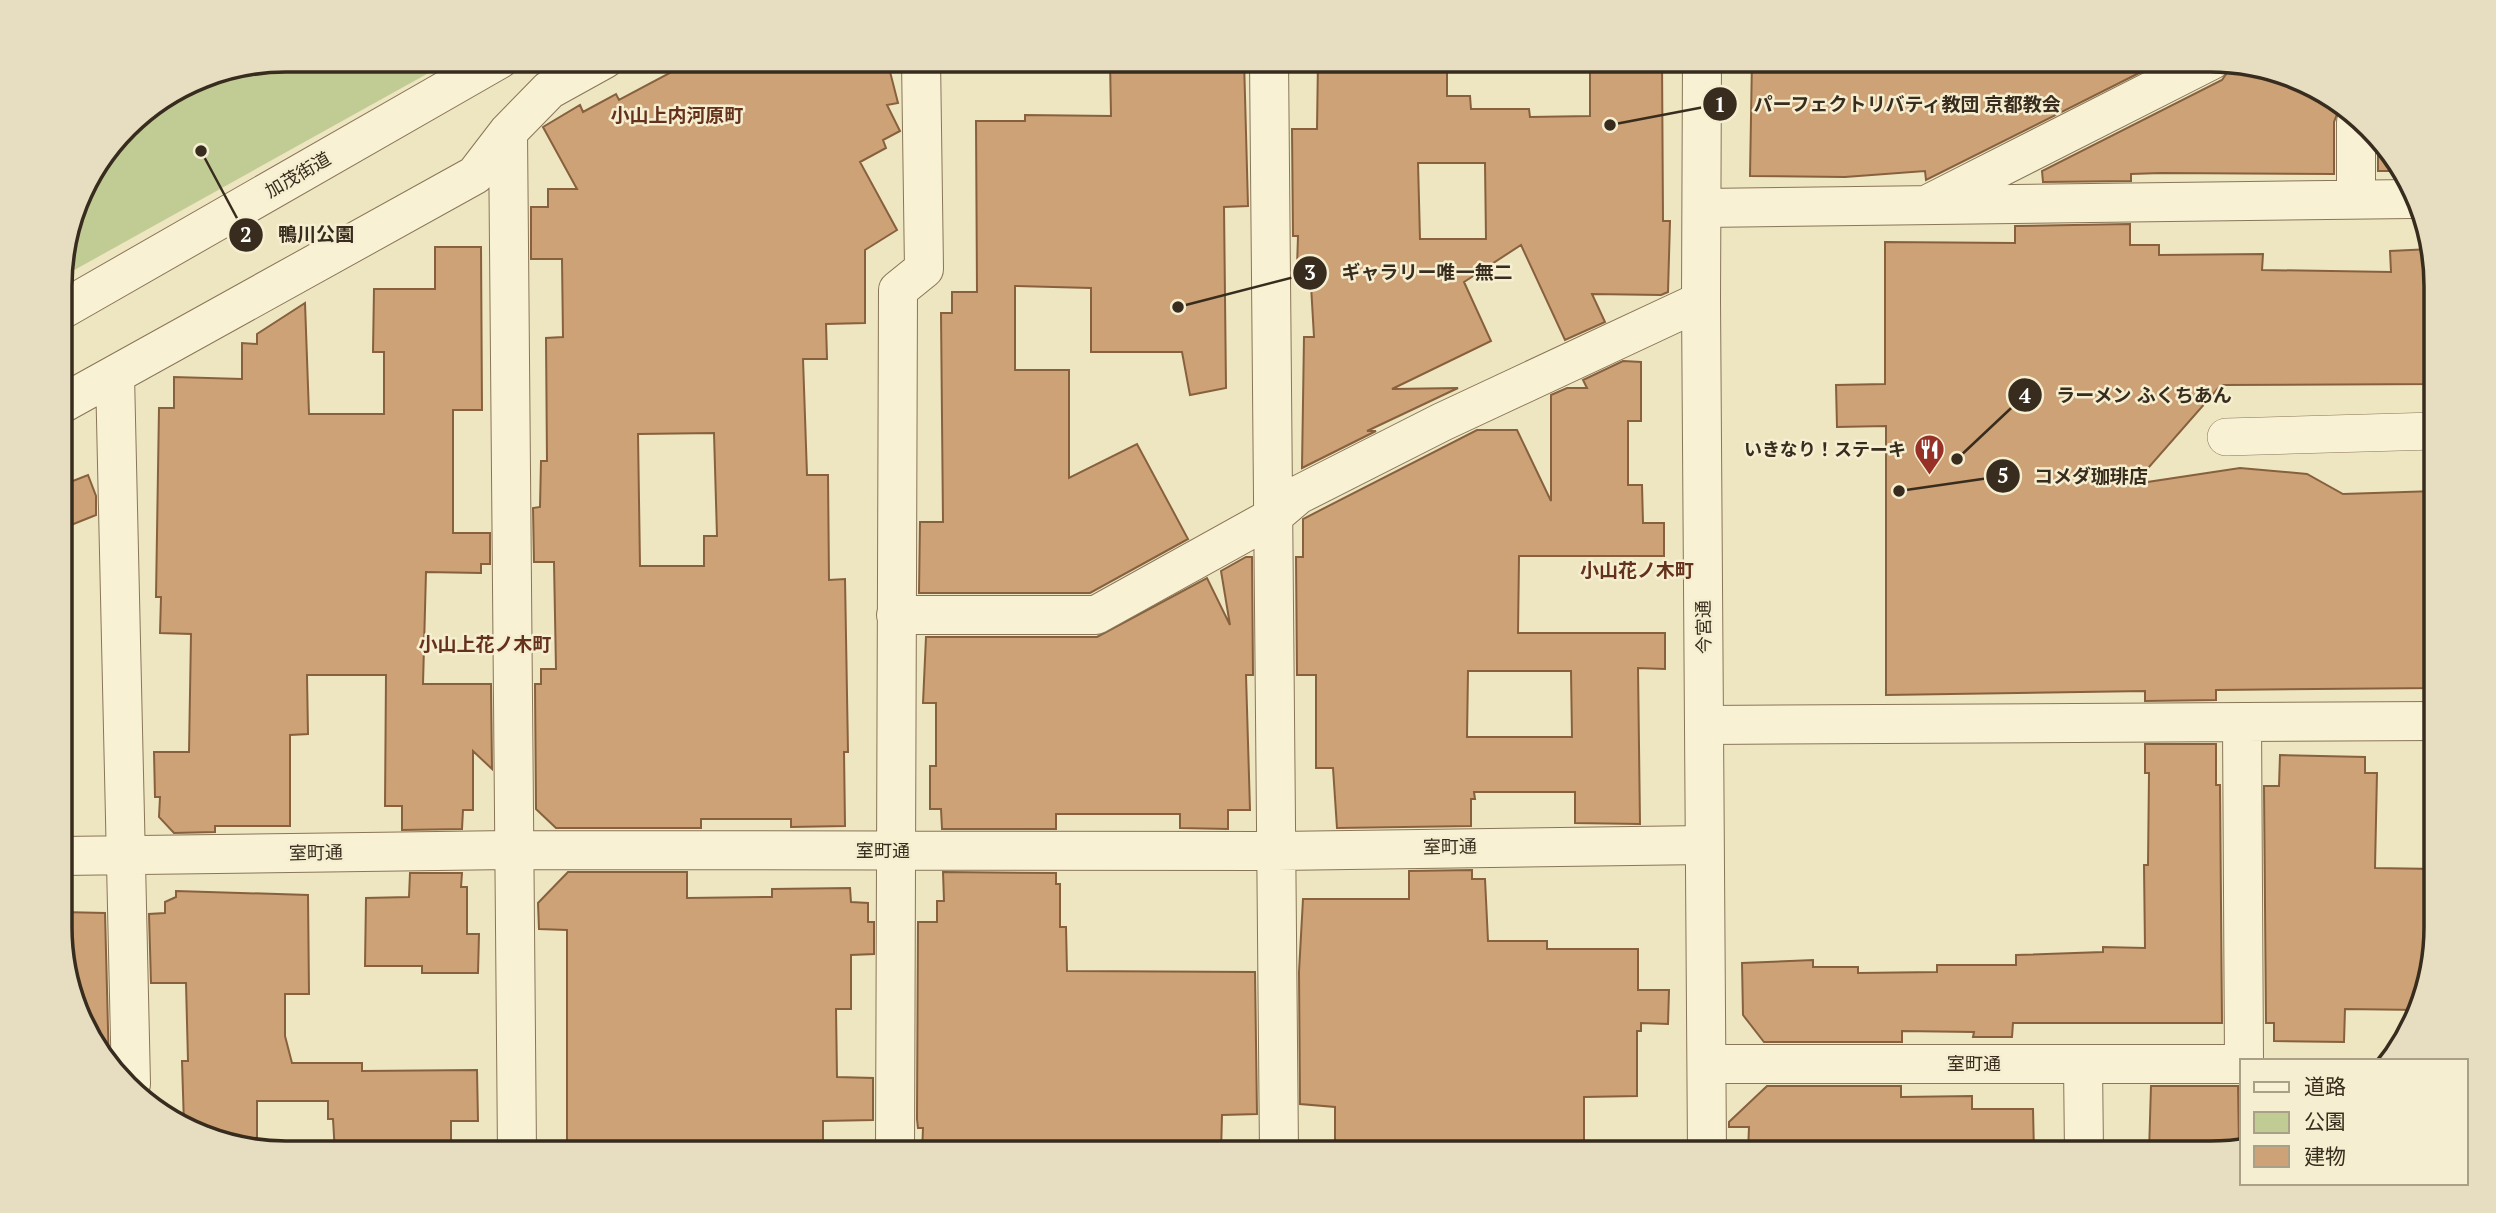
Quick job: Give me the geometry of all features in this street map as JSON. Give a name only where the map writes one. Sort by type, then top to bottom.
[{"type":"street","name":"加茂街道","points":[[72,304],[479,72]]},
{"type":"street","points":[[72,398],[475,175],[508,132],[549,90],[583,72]]},
{"type":"street","points":[[895,1141],[898,290],[924,269],[921,72]]},
{"type":"street","points":[[1269,72],[1271,518],[1278,851],[1279,1141]]},
{"type":"street","name":"今宮通","points":[[1702,72],[1707,1141]]},
{"type":"street","points":[[1920,208],[2188,72]]},
{"type":"street","points":[[2356,129],[2356,199]]},
{"type":"street","points":[[508,132],[517,1141]]},
{"type":"street","points":[[1702,208],[1920,208],[2406,199]]},
{"type":"street","points":[[896,615],[1096,615],[1271,518],[1310,489],[1701,300]]},
{"type":"street","points":[[115,375],[131,1075]]},
{"type":"street","points":[[2226,437],[2424,431]]},
{"type":"street","points":[[1704,725],[2424,721]]},
{"type":"street","points":[[2242,722],[2243,1059]]},
{"type":"street","name":"室町通","points":[[72,856],[516,850],[1278,851],[1704,845]]},
{"type":"street","name":"室町通","points":[[1706,1064],[2240,1062]]},
{"type":"street","points":[[2083,1064],[2084,1141]]},
{"type":"green space","points":[[272,72],[430,72],[72,271],[79,230],[100,179],[134,134],[179,100],[217,83]]},
{"type":"building","points":[[672,72],[890,72],[898,103],[887,105],[900,131],[883,140],[886,148],[860,162],[897,230],[865,250],[865,323],[826,324],[827,359],[803,359],[807,475],[828,475],[829,580],[845,579],[848,752],[844,752],[845,826],[791,827],[791,819],[701,819],[701,828],[556,828],[536,809],[535,684],[541,684],[541,669],[556,669],[554,562],[534,562],[533,508],[540,507],[541,461],[547,461],[546,338],[563,337],[562,259],[531,259],[531,207],[548,207],[548,189],[577,189],[543,127],[580,105],[583,112],[616,94],[619,100]],"holes":[[[714,433],[717,536],[704,536],[704,566],[640,566],[638,434]]]},
{"type":"building","points":[[1110,72],[1244,72],[1248,206],[1224,207],[1226,388],[1190,395],[1182,352],[1091,352],[1091,288],[1015,286],[1015,370],[1069,370],[1069,478],[1137,444],[1188,539],[1090,593],[919,593],[920,522],[943,522],[941,313],[952,313],[952,292],[977,292],[976,121],[1025,121],[1025,115],[1111,116]]},
{"type":"building","points":[[1318,72],[1447,72],[1447,96],[1470,96],[1471,109],[1529,109],[1530,117],[1590,116],[1590,72],[1662,72],[1663,221],[1670,221],[1668,292],[1661,295],[1592,294],[1605,322],[1565,340],[1521,245],[1464,282],[1491,341],[1392,389],[1458,388],[1367,431],[1376,431],[1302,468],[1304,337],[1314,337],[1310,268],[1297,268],[1298,236],[1293,236],[1292,129],[1317,129]],"holes":[[[1418,163],[1485,163],[1486,239],[1420,239]]]},
{"type":"building","points":[[1752,72],[2141,72],[1926,180],[1925,171],[1845,177],[1750,176]]},
{"type":"building","points":[[2227,72],[2266,79],[2317,100],[2337,114],[2334,122],[2334,174],[2161,173],[2131,174],[2131,181],[2043,182],[2042,171],[2222,80]]},
{"type":"building","points":[[2378,153],[2391,171],[2378,171]]},
{"type":"building","points":[[2130,224],[2130,245],[2159,245],[2159,255],[2263,254],[2262,270],[2391,272],[2390,251],[2420,250],[2424,286],[2424,384],[2221,385],[2134,484],[2240,468],[2307,474],[2343,494],[2424,491],[2424,688],[2216,690],[2216,700],[2145,701],[2145,691],[1886,695],[1886,426],[1837,427],[1836,385],[1885,384],[1885,242],[2015,243],[2015,226]]},
{"type":"building","points":[[435,247],[481,247],[482,410],[453,410],[453,533],[490,533],[490,564],[481,564],[481,573],[426,572],[423,684],[491,684],[492,769],[473,751],[473,810],[463,810],[462,829],[402,830],[402,806],[385,806],[386,675],[307,675],[308,734],[290,735],[290,826],[215,826],[215,832],[174,833],[159,817],[160,797],[155,797],[154,752],[189,752],[191,634],[160,633],[161,597],[156,597],[159,408],[174,408],[174,377],[242,379],[242,343],[257,344],[257,334],[305,303],[309,414],[384,414],[384,352],[373,352],[374,289],[435,289]]},
{"type":"building","points":[[1623,361],[1641,362],[1641,421],[1628,421],[1628,485],[1642,485],[1643,523],[1664,523],[1664,556],[1519,556],[1518,633],[1665,633],[1665,669],[1638,668],[1640,824],[1575,823],[1575,792],[1474,792],[1475,799],[1471,799],[1471,826],[1337,828],[1333,768],[1316,768],[1316,675],[1297,675],[1296,557],[1303,557],[1303,519],[1477,430],[1517,430],[1551,501],[1551,395],[1567,388],[1587,388],[1583,380]],"holes":[[[1468,671],[1571,671],[1572,737],[1467,737]]]},
{"type":"building","points":[[88,475],[96,496],[96,515],[72,525],[72,481]]},
{"type":"building","points":[[1246,557],[1252,557],[1253,675],[1246,675],[1250,810],[1228,810],[1228,829],[1180,828],[1180,814],[1056,814],[1056,829],[942,829],[941,809],[930,809],[930,766],[936,766],[936,703],[923,703],[926,637],[1097,637],[1207,578],[1230,625],[1221,571]]},
{"type":"building","points":[[2145,744],[2216,744],[2216,785],[2220,785],[2222,1023],[2013,1023],[2012,1037],[1973,1037],[1974,1032],[1902,1031],[1902,1042],[1764,1042],[1743,1015],[1742,963],[1813,960],[1813,967],[1858,967],[1858,973],[1937,972],[1937,965],[2016,965],[2016,955],[2103,952],[2103,947],[2145,948],[2144,865],[2148,865],[2149,773],[2145,773]]},
{"type":"building","points":[[2280,755],[2365,757],[2365,773],[2377,773],[2375,868],[2424,869],[2424,941],[2420,969],[2408,1009],[2345,1009],[2344,1042],[2274,1041],[2274,1023],[2266,1023],[2264,786],[2279,786]]},
{"type":"building","points":[[1472,870],[1472,879],[1485,879],[1488,941],[1547,941],[1547,949],[1638,949],[1638,990],[1669,990],[1668,1024],[1641,1023],[1641,1031],[1637,1031],[1637,1096],[1584,1097],[1584,1141],[1335,1141],[1335,1107],[1300,1104],[1299,972],[1303,899],[1409,899],[1409,871]]},
{"type":"building","points":[[568,872],[687,872],[687,898],[772,897],[772,889],[850,888],[851,902],[868,903],[868,922],[874,922],[874,954],[851,955],[851,1009],[836,1009],[837,1077],[873,1078],[873,1120],[823,1121],[823,1141],[567,1141],[567,930],[539,929],[538,903]]},
{"type":"building","points":[[943,872],[1056,873],[1056,884],[1060,884],[1060,927],[1066,927],[1067,971],[1255,972],[1257,1114],[1222,1115],[1221,1141],[922,1141],[923,1128],[918,1128],[917,1119],[918,922],[937,922],[937,901],[944,901]]},
{"type":"building","points":[[410,873],[462,873],[461,887],[467,887],[467,934],[479,934],[478,973],[422,973],[422,966],[365,966],[366,898],[409,897]]},
{"type":"building","points":[[176,891],[308,895],[309,994],[285,994],[285,1036],[292,1063],[362,1063],[362,1071],[477,1070],[478,1121],[451,1121],[451,1141],[334,1141],[333,1119],[328,1119],[328,1101],[257,1101],[257,1139],[230,1134],[184,1115],[182,1061],[188,1061],[186,983],[151,983],[149,914],[165,913],[165,902],[176,897]]},
{"type":"building","points":[[72,912],[105,913],[108,1047],[88,1009],[79,983],[72,927]]},
{"type":"building","points":[[1767,1086],[1901,1086],[1901,1097],[1972,1096],[1972,1109],[2033,1109],[2034,1141],[1748,1141],[1749,1127],[1729,1127],[1729,1122]]},
{"type":"building","points":[[2151,1086],[2238,1086],[2239,1139],[2149,1141]]},
{"type":"place","name":"パーフェクトリバティ教団 京都教会","points":[[1610,125]]},
{"type":"place","name":"鴨川公園","points":[[201,151]]},
{"type":"place","name":"ギャラリー唯一無二","points":[[1178,307]]},
{"type":"place","name":"ラーメン ふくちあん","points":[[1957,459]]},
{"type":"place","name":"いきなり！ステーキ","points":[[1929,477]]},
{"type":"place","name":"コメダ珈琲店","points":[[1899,491]]},
{"type":"district","name":"小山上内河原町","points":[[677,115]]},
{"type":"district","name":"小山花ノ木町","points":[[1637,570]]},
{"type":"district","name":"小山上花ノ木町","points":[[485,644]]}]
